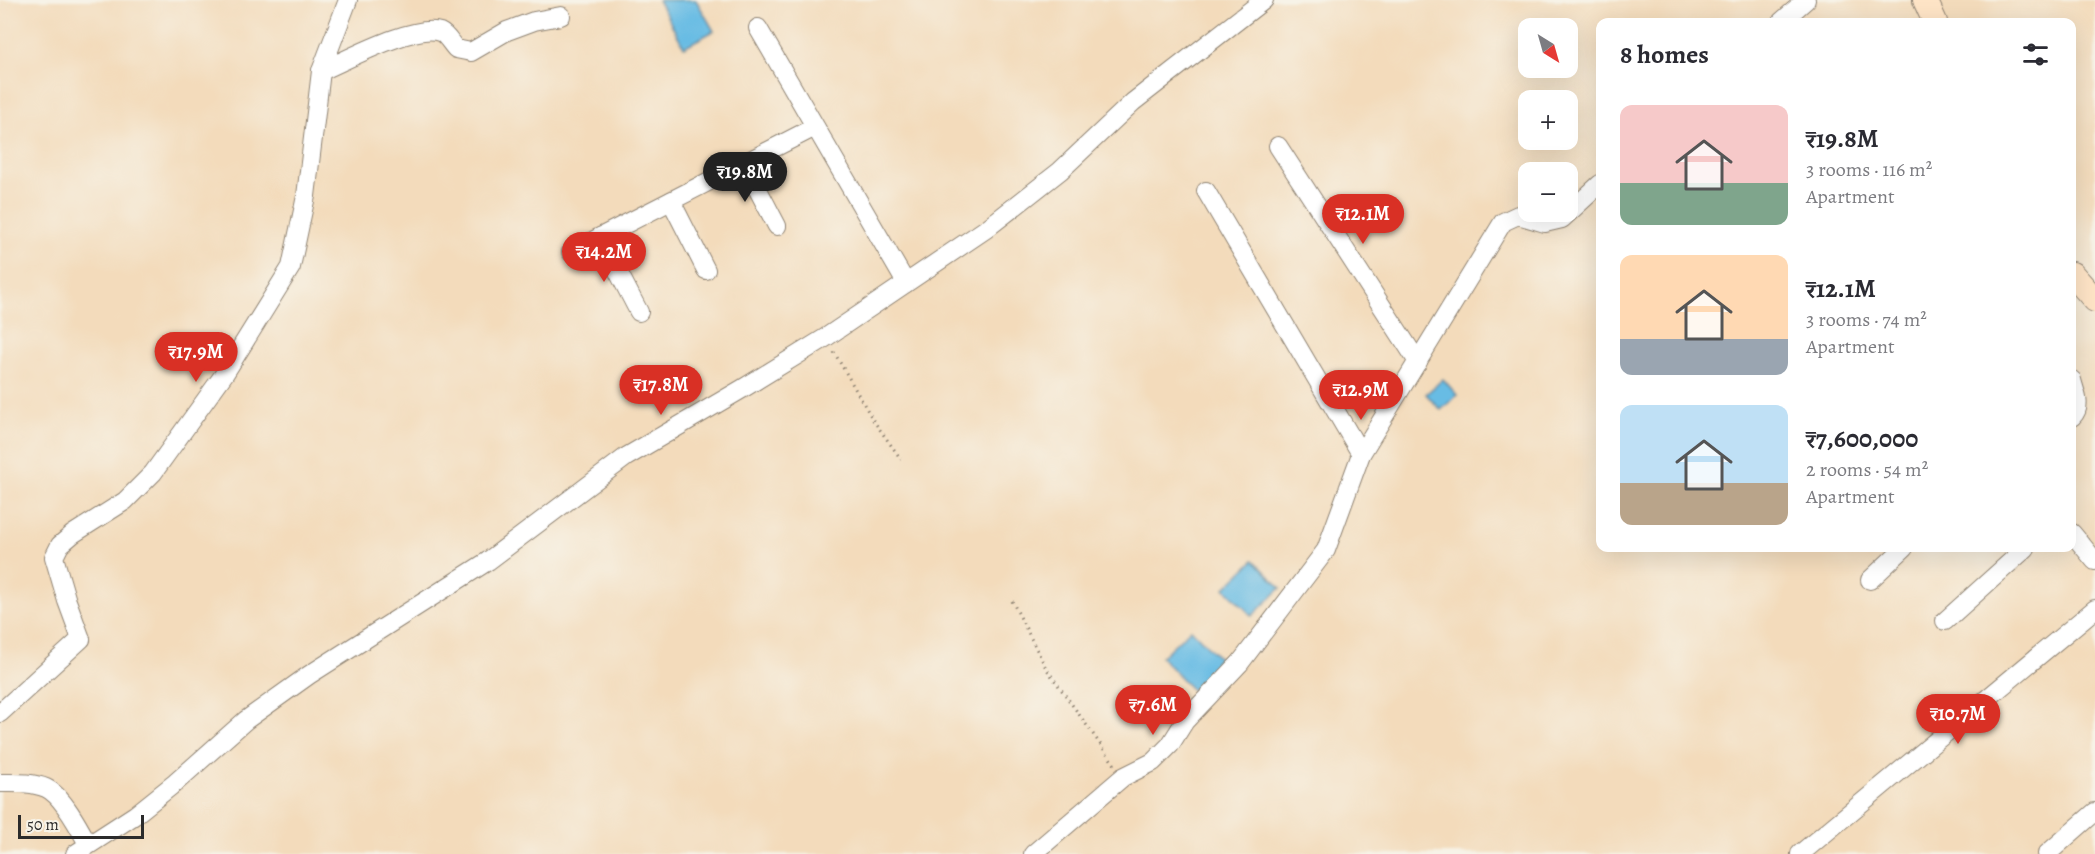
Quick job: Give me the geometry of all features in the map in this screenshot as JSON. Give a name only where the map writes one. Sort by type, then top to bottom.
[{"type":"main road","points":[[1925,0],[1933,18]]},
{"type":"street","points":[[0,713],[81,639],[66,602],[54,557],[60,545],[73,534],[125,501],[153,473],[225,373],[291,267],[306,196],[321,71],[348,0]]},
{"type":"street","points":[[0,783],[27,783],[48,789],[69,811],[82,849],[135,815],[246,720],[309,675],[488,561],[626,458],[825,338],[986,229],[1060,171],[1133,102],[1264,0]]},
{"type":"street","points":[[1786,18],[1806,0]]},
{"type":"street","points":[[321,71],[387,41],[429,29],[443,33],[456,49],[471,52],[507,31],[534,21],[561,16]]},
{"type":"street","points":[[758,28],[906,284]]},
{"type":"street","points":[[571,252],[815,127]]},
{"type":"street","points":[[1278,146],[1418,362]]},
{"type":"street","points":[[744,163],[777,226]]},
{"type":"street","points":[[1034,854],[1123,777],[1153,762],[1170,745],[1185,721],[1240,663],[1326,550],[1361,454],[1503,222],[1518,215],[1545,224],[1562,219],[1596,188]]},
{"type":"street","points":[[1206,191],[1361,454]]},
{"type":"street","points":[[671,201],[706,270]]},
{"type":"street","points":[[600,237],[639,312]]},
{"type":"street","points":[[2076,394],[2079,404],[2076,412]]},
{"type":"street","points":[[2076,539],[2095,561]]},
{"type":"street","points":[[1869,580],[1900,552]]},
{"type":"street","points":[[1945,621],[2022,552]]},
{"type":"street","points":[[1800,854],[2095,609]]},
{"type":"street","points":[[2047,854],[2095,812]]},
{"type":"path","points":[[825,338],[873,420],[901,459]]},
{"type":"path","points":[[1012,601],[1046,668],[1123,777]]},
{"type":"water","points":[[658,0],[696,0],[714,31],[684,47]]},
{"type":"water","points":[[1443,379],[1457,395],[1441,410],[1426,394]]},
{"type":"water","points":[[1254,560],[1281,588],[1252,616],[1225,588]]},
{"type":"water","points":[[1191,629],[1223,662],[1193,691],[1161,657]]}]
